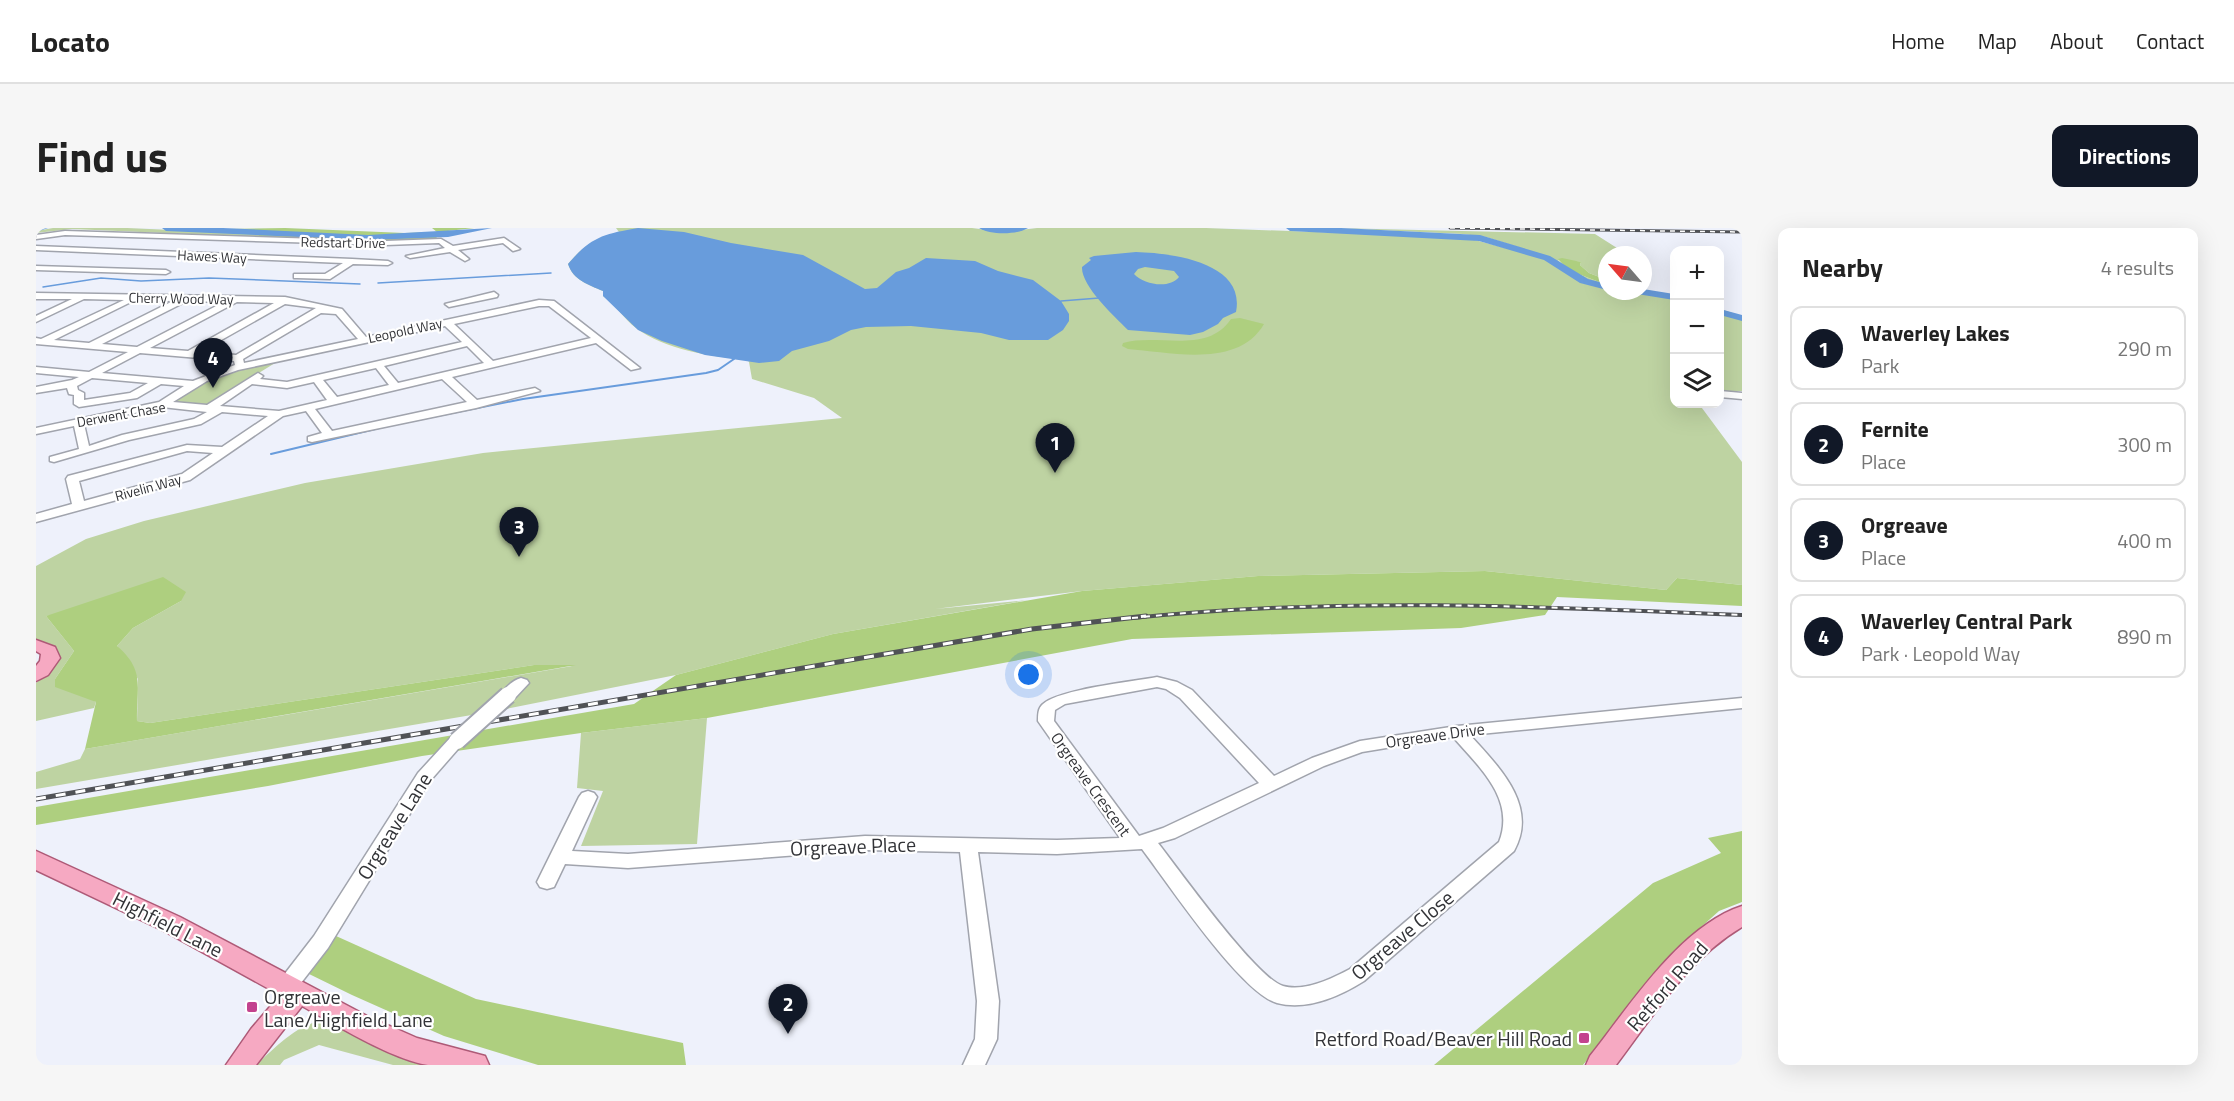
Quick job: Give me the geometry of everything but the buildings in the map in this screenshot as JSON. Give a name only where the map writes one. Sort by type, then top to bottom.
[{"type":"main road","points":[[36,645],[50,651],[51,657],[49,663],[36,675]]},
{"type":"main road","name":"Highfield Lane","points":[[36,860],[172,924],[358,1024],[412,1049],[475,1065]]},
{"type":"main road","name":"Retford Road","points":[[1600,1065],[1682,963],[1707,939],[1730,921],[1742,915]]},
{"type":"main road","name":"Orgreave Lane","points":[[240,1065],[293,989]]},
{"type":"street","name":"Redstart Drive","points":[[36,237],[80,234],[377,243],[441,241],[465,259]]},
{"type":"street","points":[[36,256],[80,234]]},
{"type":"street","points":[[151,271],[219,238]]},
{"type":"street","points":[[410,256],[504,240],[516,249]]},
{"type":"street","points":[[297,276],[327,277],[377,243]]},
{"type":"street","name":"Hawes Way","points":[[36,249],[388,263]]},
{"type":"street","points":[[36,268],[166,272]]},
{"type":"street","points":[[464,318],[447,302],[494,295]]},
{"type":"street","name":"Cherry Wood Way","points":[[36,296],[285,300],[339,311],[363,339]]},
{"type":"street","points":[[36,319],[86,297]]},
{"type":"street","points":[[38,343],[136,297]]},
{"type":"street","points":[[90,346],[186,298]]},
{"type":"street","points":[[36,390],[71,384],[235,299]]},
{"type":"street","points":[[189,354],[285,300]]},
{"type":"street","name":"Leopold Way","points":[[162,404],[194,384],[239,363],[286,357],[538,303],[552,303],[635,368]]},
{"type":"street","points":[[38,343],[189,354],[239,363],[322,308]]},
{"type":"street","points":[[446,322],[491,364]]},
{"type":"street","points":[[279,414],[599,339]]},
{"type":"street","points":[[251,381],[287,385],[469,343]]},
{"type":"street","points":[[54,459],[126,437],[197,422],[286,357]]},
{"type":"street","points":[[378,364],[395,387]]},
{"type":"street","points":[[36,370],[194,384]]},
{"type":"street","points":[[444,375],[476,405]]},
{"type":"street","points":[[315,377],[334,401]]},
{"type":"street","points":[[71,384],[73,392],[79,393],[79,404],[133,396],[159,381]]},
{"type":"street","points":[[312,439],[536,391]]},
{"type":"street","points":[[1724,394],[1740,396]]},
{"type":"street","name":"Derwent Chase","points":[[36,431],[162,404],[279,414]]},
{"type":"street","points":[[308,407],[328,435]]},
{"type":"street","name":"Rivelin Way","points":[[36,518],[186,477],[279,414]]},
{"type":"street","points":[[78,422],[85,451]]},
{"type":"street","points":[[79,506],[72,479],[190,448],[226,451]]},
{"type":"street","name":"Orgreave Crescent","points":[[1141,843],[1046,721],[1047,708],[1053,703],[1157,682],[1171,685],[1186,694],[1272,785]]},
{"type":"street","name":"Orgreave Lane","points":[[293,989],[424,777],[457,741],[521,683]]},
{"type":"street","name":"Orgreave Drive","points":[[1141,843],[1349,750],[1457,731],[1742,703]]},
{"type":"street","name":"Orgreave Close","points":[[1141,843],[1244,966],[1268,990],[1290,995],[1318,992],[1339,986],[1357,975],[1490,861],[1507,846],[1513,836],[1514,814],[1502,785],[1457,731]]},
{"type":"street","points":[[547,882],[588,797]]},
{"type":"street","name":"Orgreave Place","points":[[560,857],[628,861],[837,844],[1057,847],[1141,843]]},
{"type":"street","points":[[968,844],[988,1001],[986,1039],[974,1065]]},
{"type":"green space","points":[[53,228],[127,228],[262,234],[256,237],[72,229],[36,233],[36,231]]},
{"type":"green space","points":[[285,228],[405,233],[437,232],[432,228],[474,228],[439,232],[436,239],[403,242],[269,238],[256,237],[266,231],[226,229]]},
{"type":"green space","points":[[616,228],[972,228],[1004,232],[1037,228],[1206,228],[1471,239],[1535,256],[1537,253],[1486,237],[1334,228],[1595,234],[1614,246],[1598,246],[1598,276],[1589,273],[1580,265],[1581,262],[1558,260],[1568,270],[1598,282],[1598,300],[1652,300],[1652,291],[1670,294],[1670,408],[1702,408],[1742,462],[1742,585],[1677,578],[1666,590],[1485,571],[1258,576],[1082,591],[935,609],[1028,600],[833,634],[676,675],[501,710],[36,789],[36,772],[80,759],[85,749],[572,666],[534,665],[150,723],[137,721],[138,679],[117,646],[133,628],[181,601],[46,616],[74,651],[55,679],[96,702],[94,708],[36,721],[36,683],[52,669],[59,656],[49,645],[36,642],[36,566],[86,539],[144,521],[305,483],[483,453],[842,418],[814,398],[752,379],[747,359],[720,357],[674,347],[647,335],[632,324],[603,296],[603,291],[578,278],[570,270],[568,264],[590,244],[619,232]]},
{"type":"green space","points":[[1558,259],[1581,262],[1580,265],[1589,273],[1598,276],[1598,282],[1568,270]]},
{"type":"green space","points":[[1724,310],[1742,316],[1742,391],[1724,391]]},
{"type":"green space","points":[[1240,318],[1264,324],[1252,338],[1238,347],[1221,352],[1183,354],[1128,349],[1122,346],[1123,343],[1137,341],[1181,341],[1209,337],[1221,330],[1231,319]]},
{"type":"green space","points":[[266,362],[275,363],[206,406],[168,402],[218,374]]},
{"type":"green space","points":[[1485,571],[1666,590],[1677,578],[1742,585],[1742,606],[1557,597],[1545,615],[1461,628],[1132,639],[707,718],[422,756],[268,786],[36,825],[36,807],[634,704],[676,675],[833,634],[1082,591],[1258,576]]},
{"type":"green space","points":[[163,577],[186,592],[181,601],[133,628],[117,646],[132,663],[136,672],[138,680],[137,721],[150,723],[534,665],[576,665],[85,749],[96,702],[55,687],[55,679],[74,651],[46,616]]},
{"type":"green space","points":[[707,718],[697,844],[581,846],[603,791],[577,788],[581,733]]},
{"type":"green space","points":[[1742,831],[1742,902],[1719,911],[1681,945],[1583,1065],[1434,1065],[1653,883],[1721,853],[1708,838]]},
{"type":"green space","points":[[336,936],[476,999],[683,1043],[686,1065],[538,1065],[444,1036],[307,973]]},
{"type":"green space","points":[[320,1021],[440,1065],[393,1065],[319,1045],[284,1060],[280,1065],[256,1065],[294,1032]]},
{"type":"water","points":[[638,228],[684,232],[731,243],[803,255],[865,289],[877,288],[896,272],[909,268],[926,258],[975,261],[998,271],[1033,280],[1061,301],[1069,314],[1069,321],[1063,330],[1048,340],[1009,340],[981,333],[911,326],[866,327],[851,330],[829,341],[792,351],[779,361],[759,363],[705,355],[662,341],[638,330],[603,296],[603,291],[582,281],[570,270],[568,264],[591,242],[616,232]]},
{"type":"water","points":[[1151,253],[1186,258],[1203,264],[1218,271],[1230,282],[1236,295],[1236,312],[1203,332],[1190,335],[1128,330],[1092,292],[1083,275],[1082,267],[1091,260],[1089,258]],"holes":[[[1145,267],[1174,271],[1179,277],[1175,281],[1163,284],[1144,281],[1134,274],[1138,269]]]},
{"type":"waterway","points":[[36,229],[44,228]]},
{"type":"waterway","points":[[166,228],[368,238],[448,234],[488,228]]},
{"type":"waterway","points":[[983,228],[1007,230],[1024,228]]},
{"type":"waterway","points":[[1290,228],[1480,238],[1547,258],[1584,281],[1598,285]]},
{"type":"waterway","points":[[378,283],[551,273]]},
{"type":"waterway","points":[[43,287],[101,278],[141,281],[209,278],[360,284]]},
{"type":"waterway","points":[[1652,293],[1670,296]]},
{"type":"waterway","points":[[1061,301],[1099,298]]},
{"type":"waterway","points":[[1724,313],[1742,318]]},
{"type":"waterway","points":[[271,454],[392,425],[523,399],[706,373],[718,370],[734,359]]},
{"type":"railway","points":[[1450,228],[1742,232]]},
{"type":"railway","points":[[1132,618],[1208,611],[1360,605],[1513,606],[1742,615]]},
{"type":"railway","points":[[36,799],[1032,629],[1146,616]]},
{"type":"place","name":"Waverley Central Park","points":[[213,388]]},
{"type":"place","name":"Waverley Lakes","points":[[1055,473]]},
{"type":"place","name":"Orgreave","points":[[519,557]]},
{"type":"place","name":"Orgreave Lane/Highfield Lane","points":[[252,1007]]},
{"type":"place","name":"Fernite","points":[[788,1034]]},
{"type":"place","name":"Retford Road/Beaver Hill Road","points":[[1584,1038]]}]
